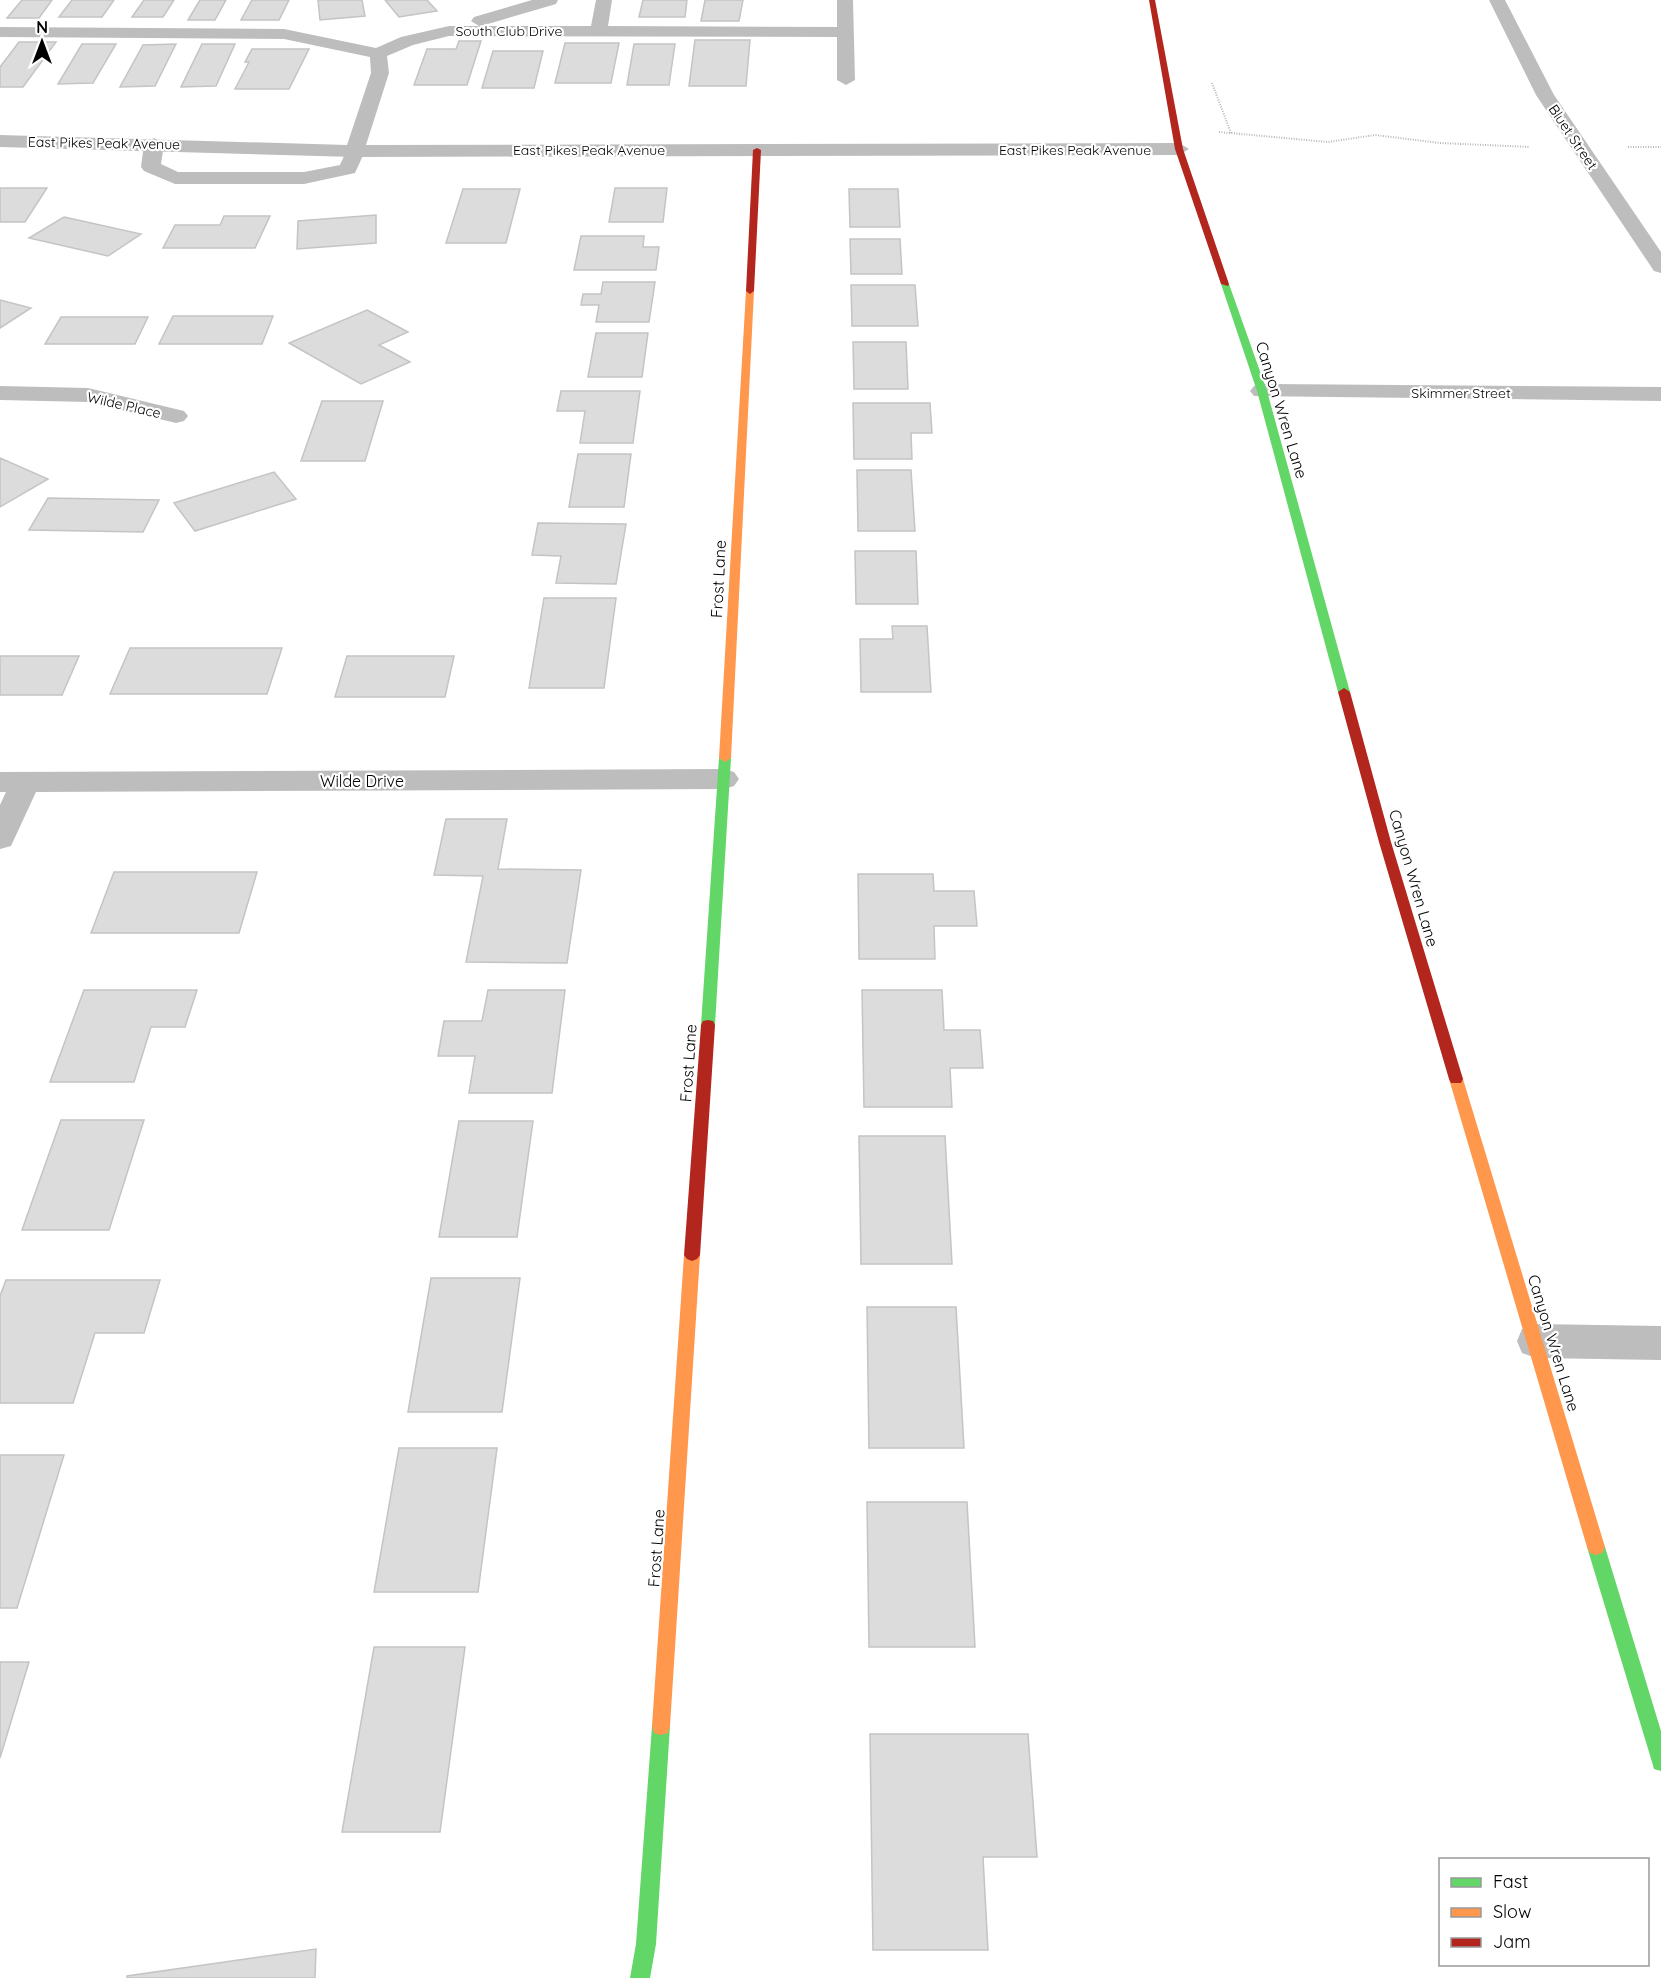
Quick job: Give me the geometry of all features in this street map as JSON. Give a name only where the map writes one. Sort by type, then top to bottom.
[{"type":"street","points":[[449,30],[550,0]]},
{"type":"street","points":[[599,32],[604,0]]},
{"type":"street","points":[[844,0],[846,80]]},
{"type":"street","name":"Canyon Wren Lane","points":[[1152,0],[1179,150],[1262,391],[1385,842],[1661,1762]]},
{"type":"street","name":"Bluet Street","points":[[1497,0],[1545,95],[1661,267]]},
{"type":"street","name":"South Club Drive","points":[[378,54],[407,41],[449,30],[844,32]]},
{"type":"street","points":[[0,32],[284,34],[378,54],[380,73],[348,169],[304,178],[174,178],[151,167],[154,144]]},
{"type":"street","name":"East Pikes Peak Avenue","points":[[0,141],[355,152],[1179,150]]},
{"type":"street","name":"Frost Lane","points":[[640,1978],[647,1932],[724,779],[757,150]]},
{"type":"street","name":"Skimmer Street","points":[[1262,391],[1661,394]]},
{"type":"street","name":"Wilde Place","points":[[0,393],[88,395],[176,416]]},
{"type":"street","name":"Wilde Drive","points":[[12,782],[724,779]]},
{"type":"street","points":[[0,839],[12,782]]},
{"type":"street","points":[[1536,1341],[1661,1343]]},
{"type":"building","points":[[22,0],[52,0],[39,18],[7,18]]},
{"type":"building","points":[[72,0],[114,0],[102,17],[59,17]]},
{"type":"building","points":[[144,0],[174,0],[163,17],[132,17]]},
{"type":"building","points":[[200,0],[226,0],[215,20],[188,20]]},
{"type":"building","points":[[252,0],[289,0],[279,20],[241,20]]},
{"type":"building","points":[[318,0],[362,0],[365,16],[320,20]]},
{"type":"building","points":[[385,0],[427,0],[437,11],[399,17]]},
{"type":"building","points":[[643,0],[687,0],[685,17],[639,17]]},
{"type":"building","points":[[705,0],[743,0],[739,21],[701,21]]},
{"type":"building","points":[[695,40],[750,40],[746,86],[689,86]]},
{"type":"building","points":[[459,41],[481,41],[467,85],[414,85],[427,49],[456,49]]},
{"type":"building","points":[[19,42],[56,42],[23,87],[0,87],[0,67]]},
{"type":"building","points":[[565,43],[619,43],[611,83],[555,83]]},
{"type":"building","points":[[82,44],[116,44],[93,83],[58,84]]},
{"type":"building","points":[[176,44],[155,86],[120,87],[143,45]]},
{"type":"building","points":[[202,44],[235,44],[216,86],[181,87]]},
{"type":"building","points":[[634,44],[675,44],[669,85],[627,85]]},
{"type":"building","points":[[252,49],[309,49],[289,89],[235,89],[249,62],[245,62]]},
{"type":"building","points":[[493,51],[543,51],[534,88],[482,88]]},
{"type":"building","points":[[0,188],[47,188],[25,222],[0,222]]},
{"type":"building","points":[[615,188],[667,188],[663,222],[609,222]]},
{"type":"building","points":[[463,189],[520,189],[506,243],[446,243]]},
{"type":"building","points":[[849,189],[898,189],[900,227],[850,227]]},
{"type":"building","points":[[376,215],[376,243],[297,249],[298,221]]},
{"type":"building","points":[[224,216],[270,216],[255,248],[163,248],[175,225],[220,225]]},
{"type":"building","points":[[64,217],[141,234],[108,256],[29,238]]},
{"type":"building","points":[[581,236],[644,236],[643,247],[659,247],[656,270],[574,270]]},
{"type":"building","points":[[850,239],[900,239],[902,274],[851,274]]},
{"type":"building","points":[[603,282],[655,282],[649,322],[596,322],[599,305],[581,305],[583,294],[601,294]]},
{"type":"building","points":[[851,285],[915,285],[918,326],[852,326]]},
{"type":"building","points":[[0,300],[31,308],[0,328]]},
{"type":"building","points":[[367,310],[408,332],[379,345],[410,362],[361,384],[289,343]]},
{"type":"building","points":[[173,316],[273,316],[262,344],[159,344]]},
{"type":"building","points":[[61,317],[148,317],[135,344],[45,344]]},
{"type":"building","points":[[596,333],[648,333],[642,377],[588,377]]},
{"type":"building","points":[[853,342],[906,342],[908,389],[854,389]]},
{"type":"building","points":[[561,391],[640,391],[633,443],[580,443],[585,411],[557,411]]},
{"type":"building","points":[[322,401],[383,401],[365,461],[301,461]]},
{"type":"building","points":[[853,403],[930,403],[932,433],[911,433],[912,459],[854,459]]},
{"type":"building","points":[[578,454],[631,454],[624,507],[569,507]]},
{"type":"building","points":[[0,458],[48,479],[0,507]]},
{"type":"building","points":[[857,470],[911,470],[915,531],[858,531]]},
{"type":"building","points":[[274,472],[296,499],[195,531],[174,503]]},
{"type":"building","points":[[48,498],[159,500],[143,532],[29,530]]},
{"type":"building","points":[[538,523],[626,524],[616,584],[556,583],[561,556],[532,555]]},
{"type":"building","points":[[855,551],[916,551],[918,604],[856,604]]},
{"type":"building","points":[[544,598],[616,598],[604,688],[529,688]]},
{"type":"building","points":[[892,626],[927,626],[931,692],[861,692],[860,639],[893,639]]},
{"type":"building","points":[[130,648],[282,648],[267,694],[110,694]]},
{"type":"building","points":[[0,656],[79,656],[62,695],[0,695]]},
{"type":"building","points":[[347,656],[454,656],[445,697],[335,697]]},
{"type":"building","points":[[446,819],[507,819],[498,869],[581,870],[567,963],[466,962],[483,876],[434,875]]},
{"type":"building","points":[[114,872],[257,872],[239,933],[91,933]]},
{"type":"building","points":[[858,874],[933,874],[934,891],[974,891],[977,926],[934,926],[935,959],[859,959]]},
{"type":"building","points":[[84,990],[197,990],[185,1027],[151,1027],[134,1082],[50,1082]]},
{"type":"building","points":[[488,990],[565,990],[552,1093],[469,1093],[475,1056],[438,1056],[444,1021],[482,1021]]},
{"type":"building","points":[[862,990],[942,990],[944,1030],[980,1030],[983,1068],[950,1068],[952,1107],[864,1107]]},
{"type":"building","points":[[61,1120],[144,1120],[109,1230],[22,1230]]},
{"type":"building","points":[[459,1121],[533,1121],[517,1237],[439,1237]]},
{"type":"building","points":[[859,1136],[945,1136],[952,1264],[861,1264]]},
{"type":"building","points":[[431,1278],[520,1278],[502,1412],[408,1412]]},
{"type":"building","points":[[6,1280],[160,1280],[144,1333],[95,1333],[73,1403],[0,1403],[0,1296]]},
{"type":"building","points":[[867,1307],[956,1307],[964,1448],[869,1448]]},
{"type":"building","points":[[399,1448],[497,1448],[478,1592],[374,1592]]},
{"type":"building","points":[[0,1455],[64,1455],[17,1608],[0,1608]]},
{"type":"building","points":[[867,1502],[967,1502],[975,1647],[869,1647]]},
{"type":"building","points":[[374,1647],[465,1647],[440,1832],[342,1832]]},
{"type":"building","points":[[0,1662],[29,1662],[0,1758]]},
{"type":"building","points":[[870,1734],[1028,1734],[1037,1857],[983,1857],[988,1950],[873,1950]]},
{"type":"building","points":[[316,1949],[315,1978],[127,1978],[127,1976]]},
{"type":"traffic: fast","points":[[1225,284],[1262,391],[1344,692]]},
{"type":"traffic: fast","points":[[708,1025],[725,758]]},
{"type":"traffic: fast","points":[[1596,1547],[1661,1762]]},
{"type":"traffic: fast","points":[[640,1978],[646,1944],[661,1726]]},
{"type":"traffic: slow","points":[[725,758],[750,291]]},
{"type":"traffic: slow","points":[[1456,1079],[1596,1547]]},
{"type":"traffic: slow","points":[[661,1726],[692,1255]]},
{"type":"traffic: jam","points":[[1152,0],[1179,149],[1225,284]]},
{"type":"traffic: jam","points":[[750,291],[757,150]]},
{"type":"traffic: jam","points":[[1344,692],[1385,842],[1456,1079]]},
{"type":"traffic: jam","points":[[692,1255],[708,1025]]}]
